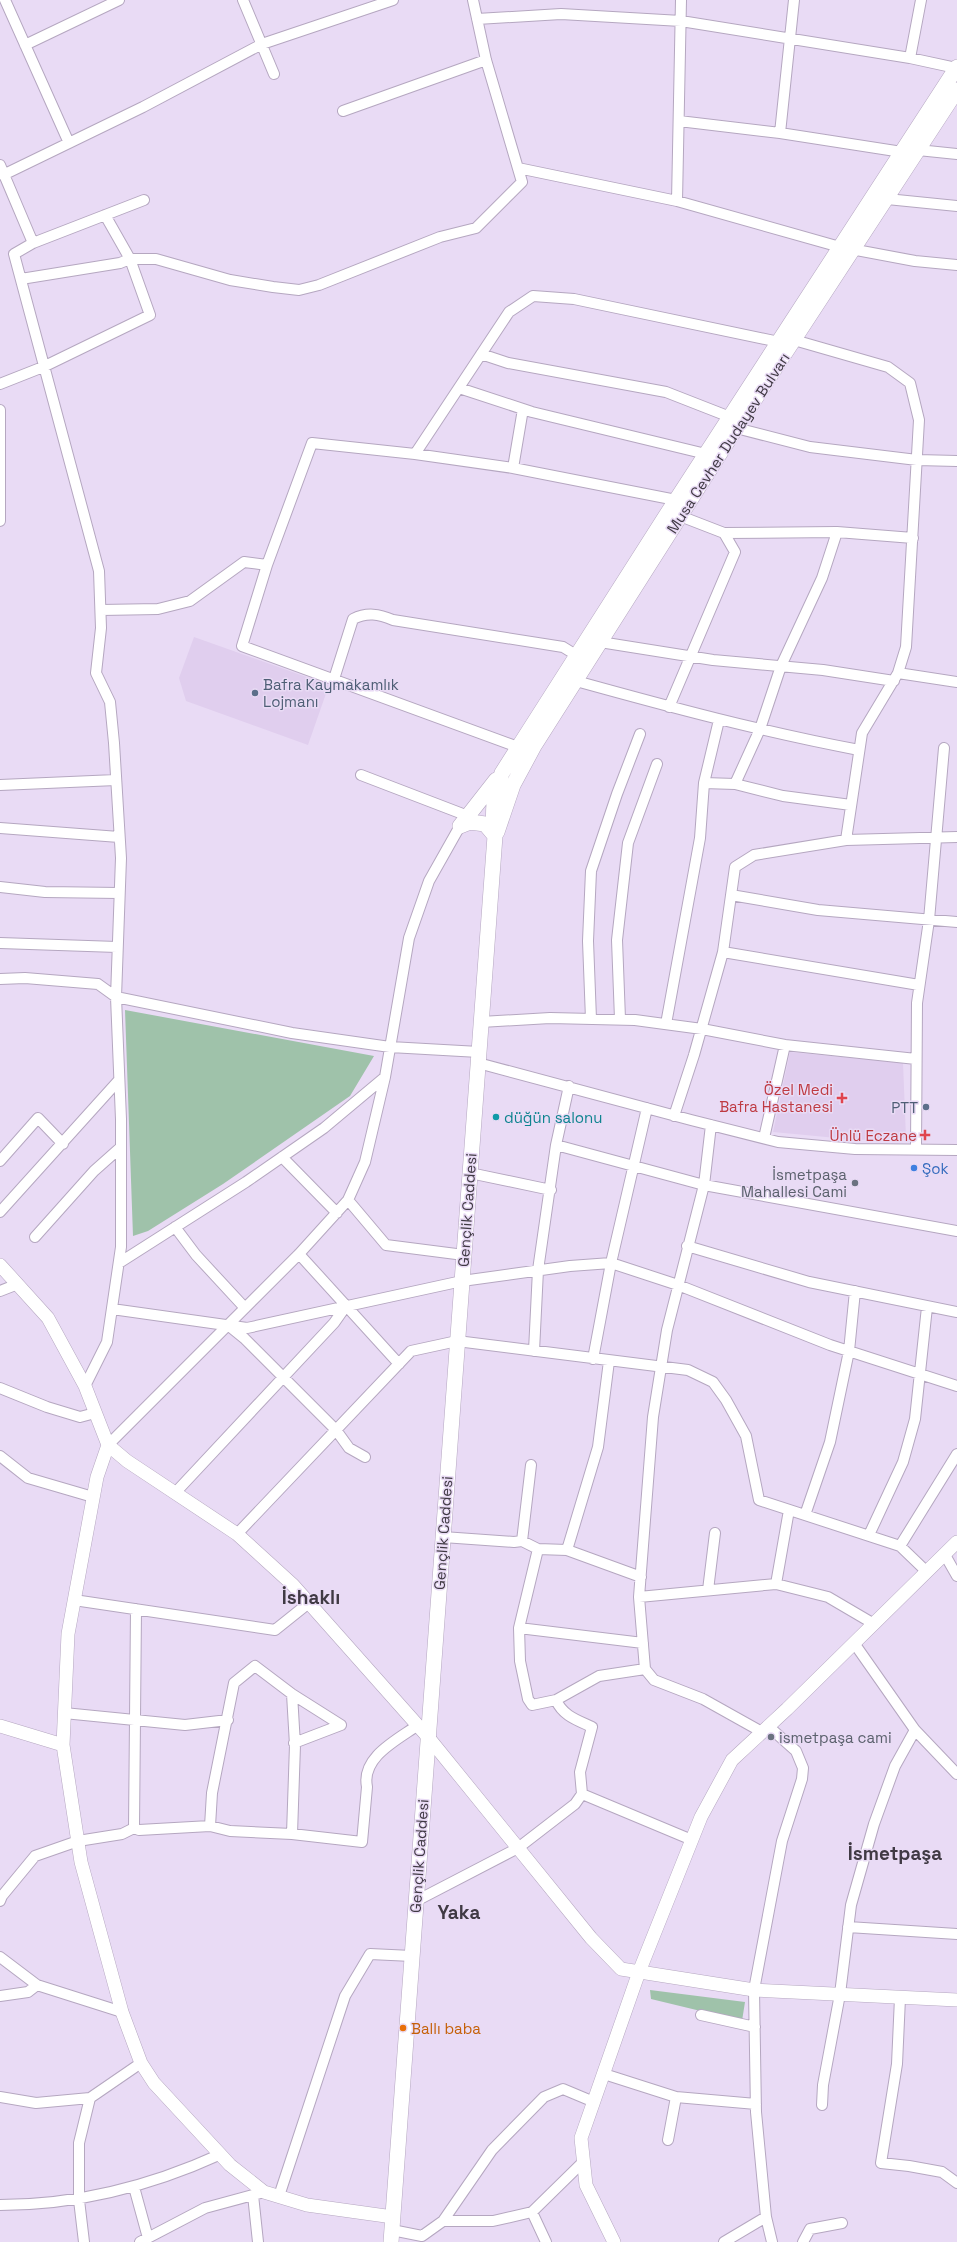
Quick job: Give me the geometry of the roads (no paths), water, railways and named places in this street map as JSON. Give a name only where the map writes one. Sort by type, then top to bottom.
[{"type":"main road","name":"Musa Cevher Dudayev Bulvarı","points":[[495,836],[507,800],[527,758],[680,516],[733,422],[847,249],[902,152],[957,68]]},
{"type":"main road","name":"Musa Cevher Dudayev Bulvarı","points":[[847,249],[887,199],[957,90]]},
{"type":"main road","name":"Musa Cevher Dudayev Bulvarı","points":[[464,821],[502,773],[706,454],[733,422]]},
{"type":"main road","name":"Musa Cevher Dudayev Bulvarı","points":[[495,836],[493,806],[502,773]]},
{"type":"main road","points":[[464,821],[507,800]]},
{"type":"main road","points":[[464,821],[485,824],[495,836]]},
{"type":"main road","name":"Gençlik Caddesi","points":[[392,2230],[495,836]]},
{"type":"street","points":[[5,0],[69,143]]},
{"type":"street","points":[[25,45],[119,0]]},
{"type":"street","points":[[243,0],[274,74]]},
{"type":"street","points":[[33,243],[2,170],[69,143],[143,107],[262,44],[393,0]]},
{"type":"street","points":[[21,279],[120,264],[130,259],[156,259],[230,280],[299,290],[319,285],[440,237],[476,228],[522,182],[486,60],[473,0]]},
{"type":"street","points":[[677,201],[680,0]]},
{"type":"street","points":[[780,133],[794,0]]},
{"type":"street","points":[[910,58],[921,0]]},
{"type":"street","points":[[477,19],[561,14],[680,21],[789,40],[910,58],[957,68]]},
{"type":"street","points":[[343,111],[486,60]]},
{"type":"street","points":[[679,121],[780,133],[902,152]]},
{"type":"street","points":[[918,150],[957,154]]},
{"type":"street","points":[[518,168],[677,201],[847,249],[915,261],[957,266]]},
{"type":"street","points":[[887,199],[957,206]]},
{"type":"street","points":[[85,1386],[107,1342],[121,1247],[121,1147],[116,997],[119,837],[116,780],[110,702],[96,673],[101,628],[99,571],[14,254],[33,243],[144,200]]},
{"type":"street","points":[[0,384],[44,367],[150,315],[130,259],[105,215]]},
{"type":"street","points":[[415,454],[509,312],[533,296],[574,299],[786,341],[888,367],[910,383],[919,420],[906,647],[896,677],[862,733],[846,840]]},
{"type":"street","points":[[482,354],[508,363],[666,392],[733,422],[810,447],[917,460],[957,461]]},
{"type":"street","points":[[459,388],[523,409],[706,454]]},
{"type":"street","points":[[513,468],[523,409]]},
{"type":"street","points":[[0,410],[2,520],[0,520]]},
{"type":"street","points":[[518,747],[242,646],[267,565],[312,443],[415,454],[513,468],[676,500]]},
{"type":"street","points":[[680,516],[724,533],[837,532],[913,538]]},
{"type":"street","points":[[735,784],[760,729],[781,666],[822,578],[837,532]]},
{"type":"street","points":[[669,706],[735,552],[724,533]]},
{"type":"street","points":[[101,610],[158,609],[190,601],[244,562],[267,565]]},
{"type":"street","points":[[334,679],[353,619],[363,614],[383,616],[393,620],[563,647],[576,656]]},
{"type":"street","points":[[600,642],[692,655],[713,660],[957,682]]},
{"type":"street","points":[[576,681],[719,720],[859,750]]},
{"type":"street","points":[[666,1024],[700,838],[704,783],[719,720]]},
{"type":"street","points":[[590,1019],[588,942],[591,871],[617,794],[640,734]]},
{"type":"street","points":[[916,1149],[916,1002],[929,920],[944,748]]},
{"type":"street","points":[[620,1019],[617,940],[628,843],[657,764]]},
{"type":"street","points":[[258,2242],[259,2193],[230,2165],[154,2083],[141,2063],[122,2012],[81,1862],[63,1745],[68,1634],[97,1477],[108,1445],[299,1254],[348,1200],[365,1162],[385,1077],[409,938],[429,881],[464,821],[361,775]]},
{"type":"street","points":[[0,785],[116,780]]},
{"type":"street","points":[[704,783],[735,784],[783,796],[851,805]]},
{"type":"street","points":[[0,828],[119,837]]},
{"type":"street","points":[[674,1116],[702,1029],[724,952],[735,867],[754,855],[846,840],[957,837]]},
{"type":"street","points":[[0,887],[45,892],[119,893]]},
{"type":"street","points":[[731,895],[818,910],[957,922]]},
{"type":"street","points":[[0,943],[118,947]]},
{"type":"street","points":[[724,952],[919,985]]},
{"type":"street","points":[[0,979],[25,978],[98,984],[116,997],[292,1033],[390,1047],[479,1057],[569,1086],[674,1116],[778,1142],[855,1149],[957,1150]]},
{"type":"street","points":[[481,1022],[550,1018],[620,1019],[702,1029],[784,1045],[916,1059]]},
{"type":"street","points":[[764,1138],[784,1045]]},
{"type":"street","points":[[119,1263],[324,1128],[385,1077]]},
{"type":"street","points":[[0,1212],[63,1144],[119,1080]]},
{"type":"street","points":[[534,1351],[538,1270],[551,1190],[556,1145],[569,1086]]},
{"type":"street","points":[[593,1359],[611,1263],[647,1108]]},
{"type":"street","points":[[0,1161],[38,1118],[63,1144]]},
{"type":"street","points":[[711,1125],[704,1185],[687,1246],[667,1330],[653,1417],[639,1597],[645,1669],[654,1680],[703,1699],[765,1729],[796,1751],[803,1768],[802,1779],[782,1841],[754,1990],[756,2104],[766,2217],[772,2242]]},
{"type":"street","points":[[556,1145],[704,1185],[957,1231]]},
{"type":"street","points":[[35,1237],[94,1171],[121,1147]]},
{"type":"street","points":[[282,1157],[337,1212]]},
{"type":"street","points":[[470,1173],[551,1190]]},
{"type":"street","points":[[348,1200],[386,1245],[464,1255]]},
{"type":"street","points":[[175,1227],[196,1255],[246,1308]]},
{"type":"street","points":[[687,1246],[809,1282],[926,1307],[957,1312]]},
{"type":"street","points":[[299,1254],[399,1364]]},
{"type":"street","points":[[112,1309],[247,1328],[462,1281],[538,1270],[611,1263],[678,1285],[849,1351],[920,1372],[957,1386]]},
{"type":"street","points":[[0,1264],[48,1318],[85,1386],[108,1445],[127,1461],[238,1534],[310,1602],[418,1725],[601,1948],[621,1969],[754,1990],[957,2000]]},
{"type":"street","points":[[0,1291],[18,1284]]},
{"type":"street","points":[[805,1515],[830,1442],[849,1351],[855,1292]]},
{"type":"street","points":[[175,1493],[334,1324],[346,1306]]},
{"type":"street","points":[[869,1535],[903,1462],[915,1419],[926,1307]]},
{"type":"street","points":[[228,1325],[244,1338],[336,1430],[349,1448],[365,1457]]},
{"type":"street","points":[[238,1534],[411,1351],[457,1341],[688,1370],[713,1382],[726,1400],[746,1436],[759,1500],[900,1546],[927,1572]]},
{"type":"street","points":[[567,1550],[598,1447],[610,1361]]},
{"type":"street","points":[[0,1388],[46,1407],[80,1417],[95,1413]]},
{"type":"street","points":[[900,1546],[957,1454]]},
{"type":"street","points":[[0,1456],[28,1478],[93,1497]]},
{"type":"street","points":[[522,1540],[531,1465]]},
{"type":"street","points":[[776,1584],[789,1510]]},
{"type":"street","points":[[708,1590],[715,1533]]},
{"type":"street","points":[[443,1537],[514,1542],[522,1540],[538,1549],[567,1550],[641,1578]]},
{"type":"street","points":[[614,2242],[586,2185],[581,2138],[639,1972],[701,1817],[732,1760],[854,1644],[957,1542]]},
{"type":"street","points":[[538,1549],[519,1628],[520,1662],[528,1699],[532,1705],[556,1700],[598,1676],[645,1669]]},
{"type":"street","points":[[945,1555],[957,1576]]},
{"type":"street","points":[[639,1597],[776,1584],[828,1597],[874,1624]]},
{"type":"street","points":[[74,1600],[275,1630],[310,1602]]},
{"type":"street","points":[[134,1828],[136,1609]]},
{"type":"street","points":[[519,1628],[643,1643]]},
{"type":"street","points":[[854,1644],[915,1730],[957,1774]]},
{"type":"street","points":[[210,1826],[212,1793],[228,1720],[234,1683],[256,1666],[292,1694],[341,1725],[294,1743]]},
{"type":"street","points":[[292,1694],[294,1743],[292,1834]]},
{"type":"street","points":[[416,1901],[518,1848],[575,1804],[582,1794],[580,1772],[592,1727],[567,1715],[560,1709],[556,1700]]},
{"type":"street","points":[[64,1713],[185,1725],[228,1720]]},
{"type":"street","points":[[0,1901],[2,1896],[36,1856],[78,1841],[122,1834],[134,1828],[146,1830],[210,1826],[230,1832],[292,1834],[362,1842],[367,1787],[365,1779],[373,1758],[418,1725]]},
{"type":"street","points":[[0,1726],[63,1745]]},
{"type":"street","points":[[822,2106],[823,2086],[840,1994],[851,1904],[874,1824],[895,1766],[915,1730]]},
{"type":"street","points":[[582,1794],[692,1840]]},
{"type":"street","points":[[848,1927],[957,1934]]},
{"type":"street","points":[[279,2196],[345,1996],[370,1954],[412,1956]]},
{"type":"street","points":[[0,1957],[37,1985],[122,2012]]},
{"type":"street","points":[[0,1996],[28,1992],[37,1985]]},
{"type":"street","points":[[900,1998],[897,2064],[881,2163],[942,2172],[957,2183]]},
{"type":"street","points":[[701,2015],[755,2027]]},
{"type":"street","points":[[0,2097],[36,2104],[90,2098],[141,2063]]},
{"type":"street","points":[[604,2074],[676,2096],[756,2104]]},
{"type":"street","points":[[134,2187],[144,2240],[205,2208],[259,2193],[279,2196],[423,2239],[443,2221],[492,2150],[544,2097],[563,2089],[594,2102]]},
{"type":"street","points":[[668,2140],[676,2096]]},
{"type":"street","points":[[84,2242],[79,2200],[79,2143],[90,2098]]},
{"type":"street","points":[[0,2205],[79,2200],[134,2187],[181,2172],[221,2154]]},
{"type":"street","points":[[443,2221],[493,2220],[532,2212],[584,2162]]},
{"type":"street","points":[[532,2212],[546,2242]]},
{"type":"street","points":[[724,2242],[766,2217]]},
{"type":"street","points":[[803,2242],[810,2229],[842,2223]]},
{"type":"place","name":"Bafra Kaymakamlık Lojmanı","points":[[255,693]]},
{"type":"place","name":"Özel Medi Bafra Hastanesi","points":[[842,1098]]},
{"type":"place","name":"PTT","points":[[926,1107]]},
{"type":"place","name":"düğün salonu","points":[[496,1117]]},
{"type":"place","name":"Ünlü Eczane","points":[[925,1135]]},
{"type":"place","name":"Şok","points":[[914,1168]]},
{"type":"place","name":"İsmetpaşa Mahallesi Cami","points":[[855,1183]]},
{"type":"place","name":"ismetpaşa cami","points":[[771,1737]]},
{"type":"place","name":"Ballı baba","points":[[403,2028]]},
{"type":"district","name":"İshaklı","points":[[311,1597]]},
{"type":"district","name":"İsmetpaşa","points":[[895,1853]]},
{"type":"district","name":"Yaka","points":[[459,1912]]}]
